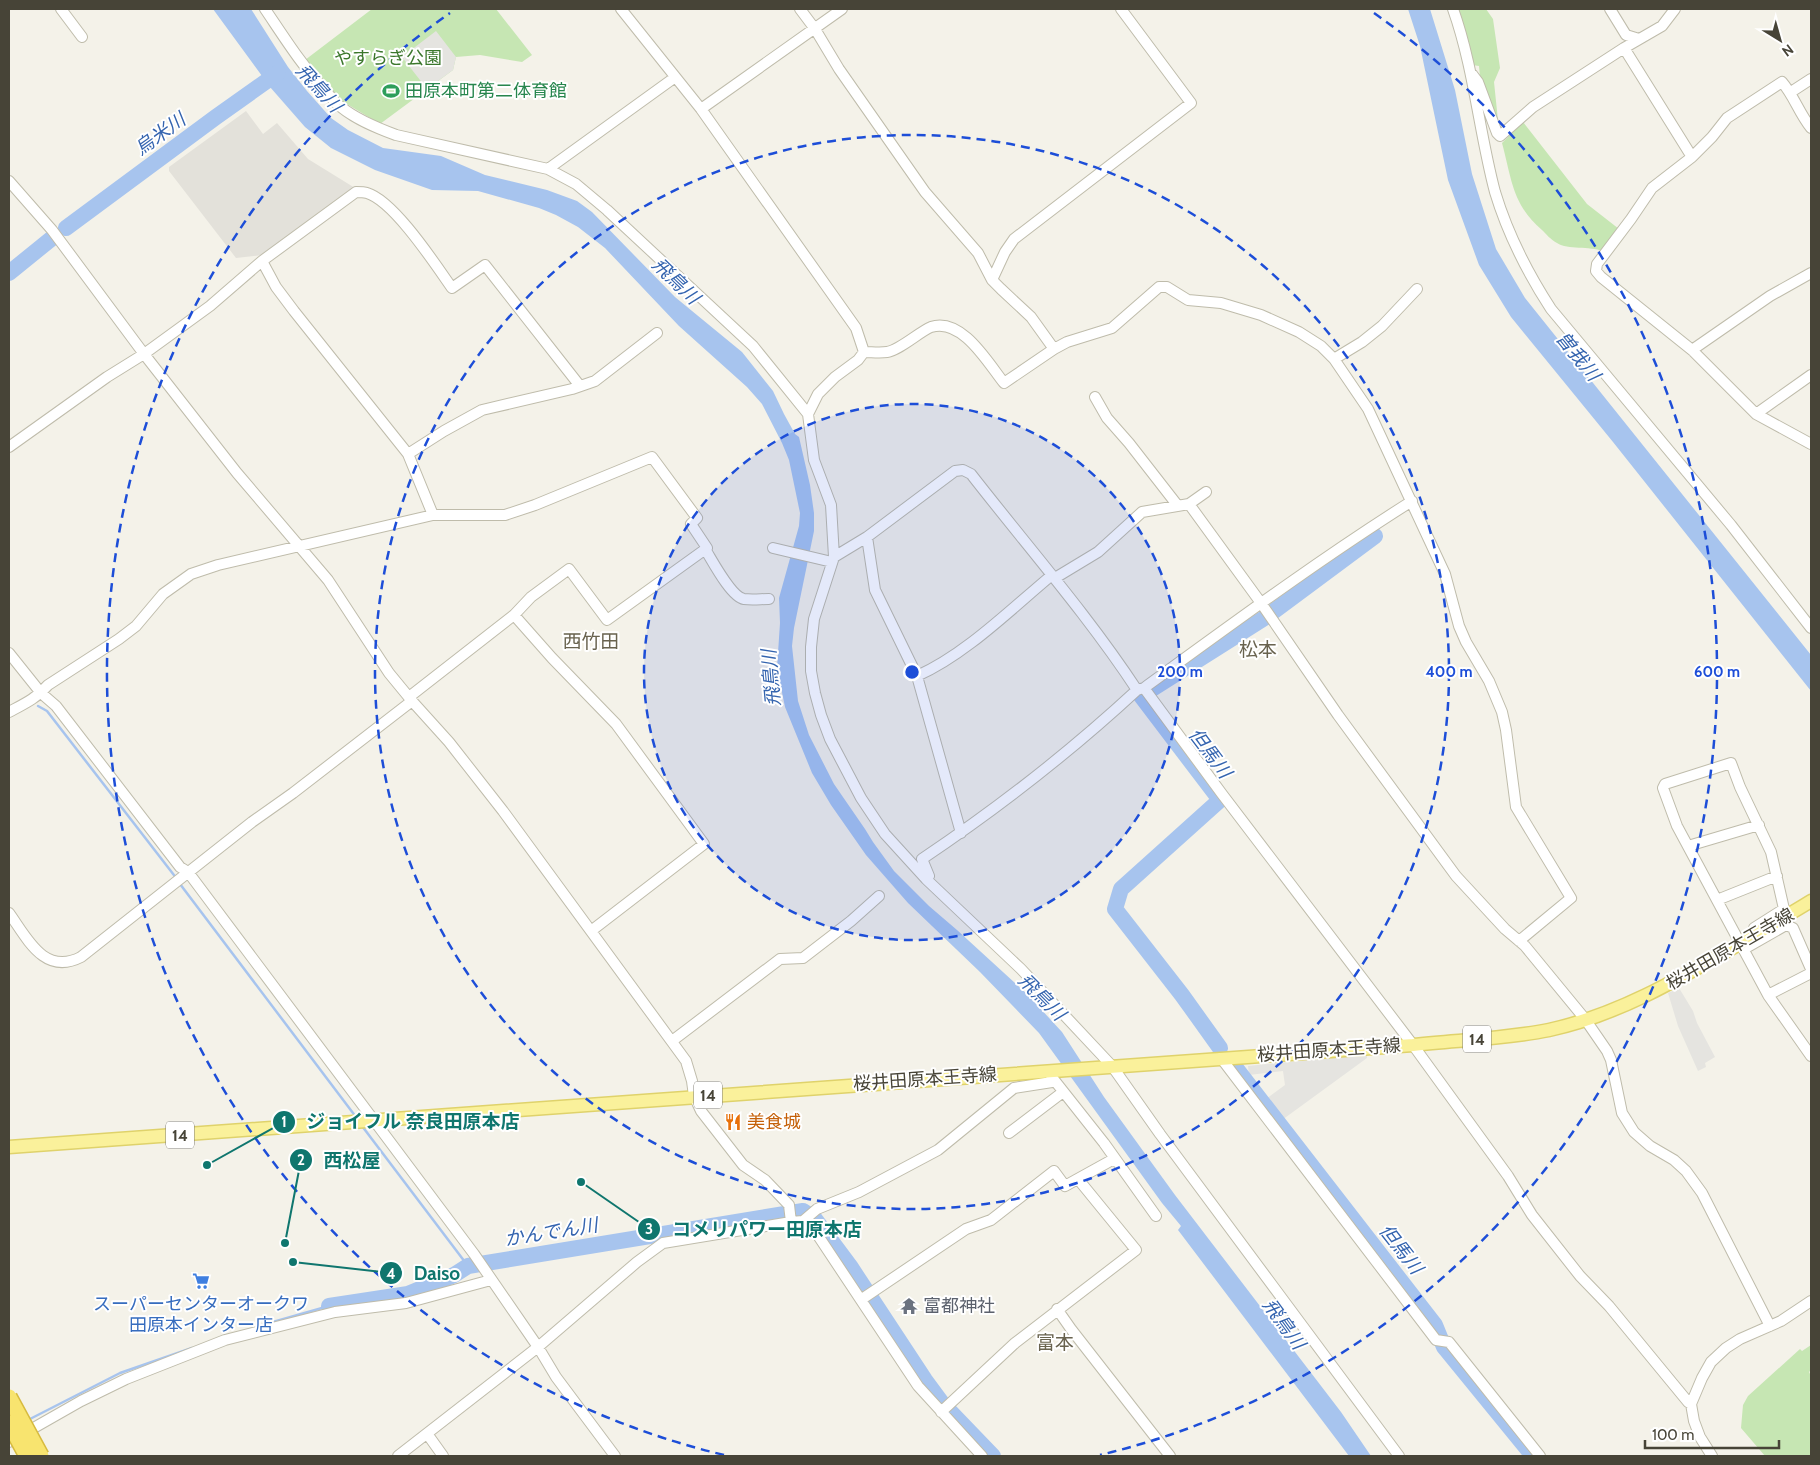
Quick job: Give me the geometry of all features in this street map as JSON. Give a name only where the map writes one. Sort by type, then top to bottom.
[{"type":"highway","points":[[9,1397],[41,1456]]},
{"type":"highway","points":[[9,1423],[27,1456]]},
{"type":"main road","name":"桜井田原本王寺線","points":[[9,1147],[694,1096],[1050,1074],[1112,1066],[1413,1045],[1540,1031],[1584,1019],[1651,993],[1742,946],[1811,901]]},
{"type":"street","points":[[60,9],[82,37]]},
{"type":"street","points":[[265,9],[298,59],[317,82],[340,107],[359,119],[396,135],[548,169],[576,184],[607,210],[753,346],[808,414],[814,460],[831,505],[833,560],[814,619],[810,647],[811,671],[821,716],[830,739],[861,798],[885,834],[926,880],[1021,969],[1112,1066],[1165,1142],[1398,1456]]},
{"type":"street","points":[[621,9],[700,109],[856,328],[864,352]]},
{"type":"street","points":[[800,9],[815,29],[839,69],[925,192],[978,253],[992,280],[1031,317],[1054,349]]},
{"type":"street","points":[[700,109],[842,9]]},
{"type":"street","points":[[1453,9],[1496,192],[1511,238],[1528,272],[1551,309],[1731,525],[1811,628]]},
{"type":"street","points":[[1610,9],[1626,35],[1639,39]]},
{"type":"street","points":[[1469,71],[1478,82],[1497,133],[1500,136],[1533,107],[1624,48],[1662,26],[1675,9]]},
{"type":"street","points":[[992,280],[1005,252],[1014,239],[1191,103],[1127,10]]},
{"type":"street","points":[[1624,48],[1692,157]]},
{"type":"street","points":[[548,169],[674,78]]},
{"type":"street","points":[[1790,92],[1811,79]]},
{"type":"street","points":[[1811,128],[1801,116],[1790,92],[1782,82],[1772,87],[1727,118],[1712,137],[1692,157],[1652,188],[1632,219],[1597,264],[1596,271],[1601,278],[1692,350],[1756,414],[1811,444]]},
{"type":"street","points":[[9,180],[52,230],[144,354],[237,473],[328,580],[390,673],[450,742],[503,811],[686,1061],[694,1096],[701,1111],[743,1165],[765,1180],[789,1206],[791,1222]]},
{"type":"street","points":[[9,447],[210,306],[262,260],[356,192],[367,193],[381,201],[411,232],[452,288],[485,265],[580,386]]},
{"type":"street","points":[[262,260],[276,287],[294,311],[408,454],[434,515]]},
{"type":"street","points":[[1692,350],[1770,296],[1811,274]]},
{"type":"street","points":[[864,352],[888,352],[931,327],[942,326],[957,330],[967,337],[1004,383],[1067,342],[1112,328],[1159,287],[1167,287],[1188,300],[1220,303],[1261,315],[1299,332],[1321,346],[1334,359],[1368,409],[1412,501],[1445,574],[1462,634],[1489,681],[1502,712],[1516,807],[1571,898],[1519,941]]},
{"type":"street","points":[[1334,359],[1362,342],[1382,326],[1416,288]]},
{"type":"street","points":[[408,454],[482,410],[595,381],[657,333]]},
{"type":"street","points":[[808,414],[818,394],[835,377],[858,360],[864,352]]},
{"type":"street","points":[[1756,414],[1811,375]]},
{"type":"street","points":[[1095,397],[1107,418],[1178,506]]},
{"type":"street","points":[[9,712],[41,693],[48,685],[119,639],[136,626],[163,594],[191,574],[218,565],[300,545],[434,515],[505,515],[535,505],[652,457],[697,518],[691,524],[731,589],[744,599],[769,599]]},
{"type":"street","points":[[776,549],[833,560],[955,471],[962,470],[971,474],[1054,576],[1413,1045],[1508,1176],[1541,1228],[1580,1276],[1609,1306],[1688,1402],[1692,1404]]},
{"type":"street","points":[[916,676],[937,667],[961,650],[1054,576],[1098,552],[1142,512],[1190,504],[1206,492]]},
{"type":"street","points":[[926,880],[930,876],[922,859],[961,833],[1054,763],[1141,689],[1261,603],[1378,522],[1412,501]]},
{"type":"street","points":[[1190,504],[1338,715],[1456,876],[1525,946],[1584,1019],[1609,1056],[1622,1112],[1626,1119],[1634,1132],[1650,1146],[1674,1160],[1686,1171],[1702,1193],[1770,1326]]},
{"type":"street","points":[[867,537],[875,590],[916,676],[961,833]]},
{"type":"street","points":[[9,913],[38,952],[51,961],[65,963],[80,957],[411,699],[514,615],[531,597],[569,569],[607,620],[705,549]]},
{"type":"street","points":[[514,615],[552,658],[616,724],[704,844],[591,931]]},
{"type":"street","points":[[9,653],[41,693],[56,706],[186,874],[371,1121],[474,1254],[538,1347],[556,1377],[615,1456]]},
{"type":"street","points":[[1742,946],[1742,935],[1784,909],[1771,852],[1740,787],[1731,763],[1665,784],[1663,788],[1677,826],[1768,995],[1811,1056]]},
{"type":"street","points":[[1688,846],[1759,825]]},
{"type":"street","points":[[1717,900],[1777,876]]},
{"type":"street","points":[[672,1041],[780,959],[803,958],[851,921],[879,896]]},
{"type":"street","points":[[1742,946],[1786,925],[1793,928],[1811,971],[1768,995]]},
{"type":"street","points":[[1802,1043],[1811,1037]]},
{"type":"street","points":[[1222,1058],[1436,1340],[1449,1342],[1540,1456]]},
{"type":"street","points":[[398,1456],[428,1435],[538,1347],[637,1262],[663,1243],[803,1221],[817,1209],[859,1192],[938,1150],[1014,1088],[1050,1074],[1156,1216]]},
{"type":"street","points":[[1009,1133],[1063,1092]]},
{"type":"street","points":[[862,1299],[966,1229],[991,1220],[1054,1171],[1065,1186],[1112,1160],[1116,1160]]},
{"type":"street","points":[[941,1412],[1015,1343],[1136,1250],[1078,1179]]},
{"type":"street","points":[[803,1221],[817,1234],[862,1299],[918,1386],[982,1456]]},
{"type":"street","points":[[9,1442],[81,1401],[126,1380],[225,1340],[335,1312],[406,1303],[492,1280]]},
{"type":"street","points":[[1712,1456],[1700,1436],[1694,1421],[1692,1404],[1710,1362],[1740,1339],[1781,1321],[1811,1301]]},
{"type":"street","points":[[1058,1309],[1071,1330],[1170,1456]]},
{"type":"street","points":[[428,1435],[443,1456]]},
{"type":"shaded area","points":[[436,31],[456,57],[453,70],[427,89],[402,57]]},
{"type":"shaded area","points":[[246,111],[263,134],[277,123],[308,159],[355,188],[264,255],[236,258],[169,171],[169,167]]},
{"type":"shaded area","points":[[1679,988],[1693,1011],[1697,1023],[1715,1057],[1705,1063],[1706,1067],[1698,1071],[1678,1026],[1668,993]]},
{"type":"shaded area","points":[[1367,1054],[1367,1058],[1282,1120],[1266,1099],[1285,1085],[1283,1071],[1249,1075],[1248,1066]]},
{"type":"green space","name":"やすらぎ公園","points":[[372,9],[496,9],[532,55],[522,62],[480,55],[456,57],[453,70],[380,124],[342,101],[305,60]]},
{"type":"green space","points":[[1455,9],[1486,9],[1493,19],[1500,68],[1494,82],[1499,130],[1480,77],[1479,66],[1472,65]]},
{"type":"green space","points":[[1523,122],[1587,204],[1619,229],[1603,251],[1557,243],[1524,211],[1514,191],[1502,143]]},
{"type":"green space","points":[[1811,1345],[1811,1370],[1809,1372],[1811,1376],[1811,1456],[1765,1456],[1741,1428],[1743,1405],[1748,1396],[1800,1349],[1802,1351]]},
{"type":"water","points":[[213,9],[251,9],[288,67],[307,91],[331,118],[348,130],[383,148],[441,156],[485,175],[547,190],[577,201],[592,212],[675,297],[742,352],[773,391],[795,434],[799,437],[810,485],[814,513],[814,531],[792,646],[798,701],[809,735],[834,784],[894,871],[929,906],[1027,994],[1062,1032],[1104,1097],[1175,1195],[1341,1412],[1371,1456],[1349,1456],[1178,1230],[1181,1226],[1162,1203],[1039,1033],[980,972],[908,903],[866,855],[831,805],[812,773],[785,707],[777,668],[780,623],[779,598],[799,526],[800,513],[789,460],[762,404],[747,387],[679,326],[605,248],[578,227],[539,208],[478,191],[432,190],[375,170],[331,148],[305,127],[270,87]]},
{"type":"water","points":[[1408,9],[1430,9],[1455,90],[1472,174],[1496,249],[1525,298],[1811,655],[1811,691],[1511,317],[1479,265],[1448,180],[1420,46]]},
{"type":"waterway","name":"烏米川","points":[[66,228],[278,73]]},
{"type":"waterway","name":"烏米川","points":[[9,273],[51,239]]},
{"type":"waterway","name":"但馬川","points":[[1220,1048],[1182,995],[1115,909],[1121,889],[1220,800],[1141,696],[1266,617],[1375,536]]},
{"type":"waterway","points":[[38,706],[47,711],[177,879]]},
{"type":"waterway","points":[[180,884],[356,1117]]},
{"type":"waterway","name":"但馬川","points":[[1235,1067],[1435,1325],[1444,1347],[1533,1456]]},
{"type":"waterway","points":[[362,1126],[468,1266]]},
{"type":"waterway","name":"かんでん川","points":[[329,1306],[408,1294],[454,1275],[468,1266],[803,1211],[815,1219],[850,1266],[942,1403],[993,1456]]},
{"type":"waterway","points":[[259,1326],[329,1306]]},
{"type":"waterway","points":[[28,1420],[120,1373],[192,1348]]},
{"type":"place","name":"田原本町第二体育館","points":[[391,91]]},
{"type":"place","name":"美食城","points":[[733,1122]]},
{"type":"place","name":"ジョイフル 奈良田原本店","points":[[207,1165]]},
{"type":"place","name":"コメリパワー田原本店","points":[[581,1182]]},
{"type":"place","name":"西松屋","points":[[285,1243]]},
{"type":"place","name":"Daiso","points":[[293,1262]]},
{"type":"place","name":"スーパーセンターオークワ 田原本インター店","points":[[201,1281]]},
{"type":"place","name":"富都神社","points":[[909,1306]]},
{"type":"district","name":"西竹田","points":[[591,641]]},
{"type":"district","name":"松本","points":[[1258,649]]},
{"type":"district","name":"富本","points":[[1055,1342]]},
{"type":"water label","name":"飛鳥川","points":[[319,88]]},
{"type":"water label","name":"飛鳥川","points":[[676,281]]},
{"type":"water label","name":"曽我川","points":[[1578,356]]},
{"type":"water label","name":"飛鳥川","points":[[771,678]]},
{"type":"water label","name":"飛鳥川","points":[[1042,997]]},
{"type":"water label","name":"飛鳥川","points":[[1284,1324]]}]
